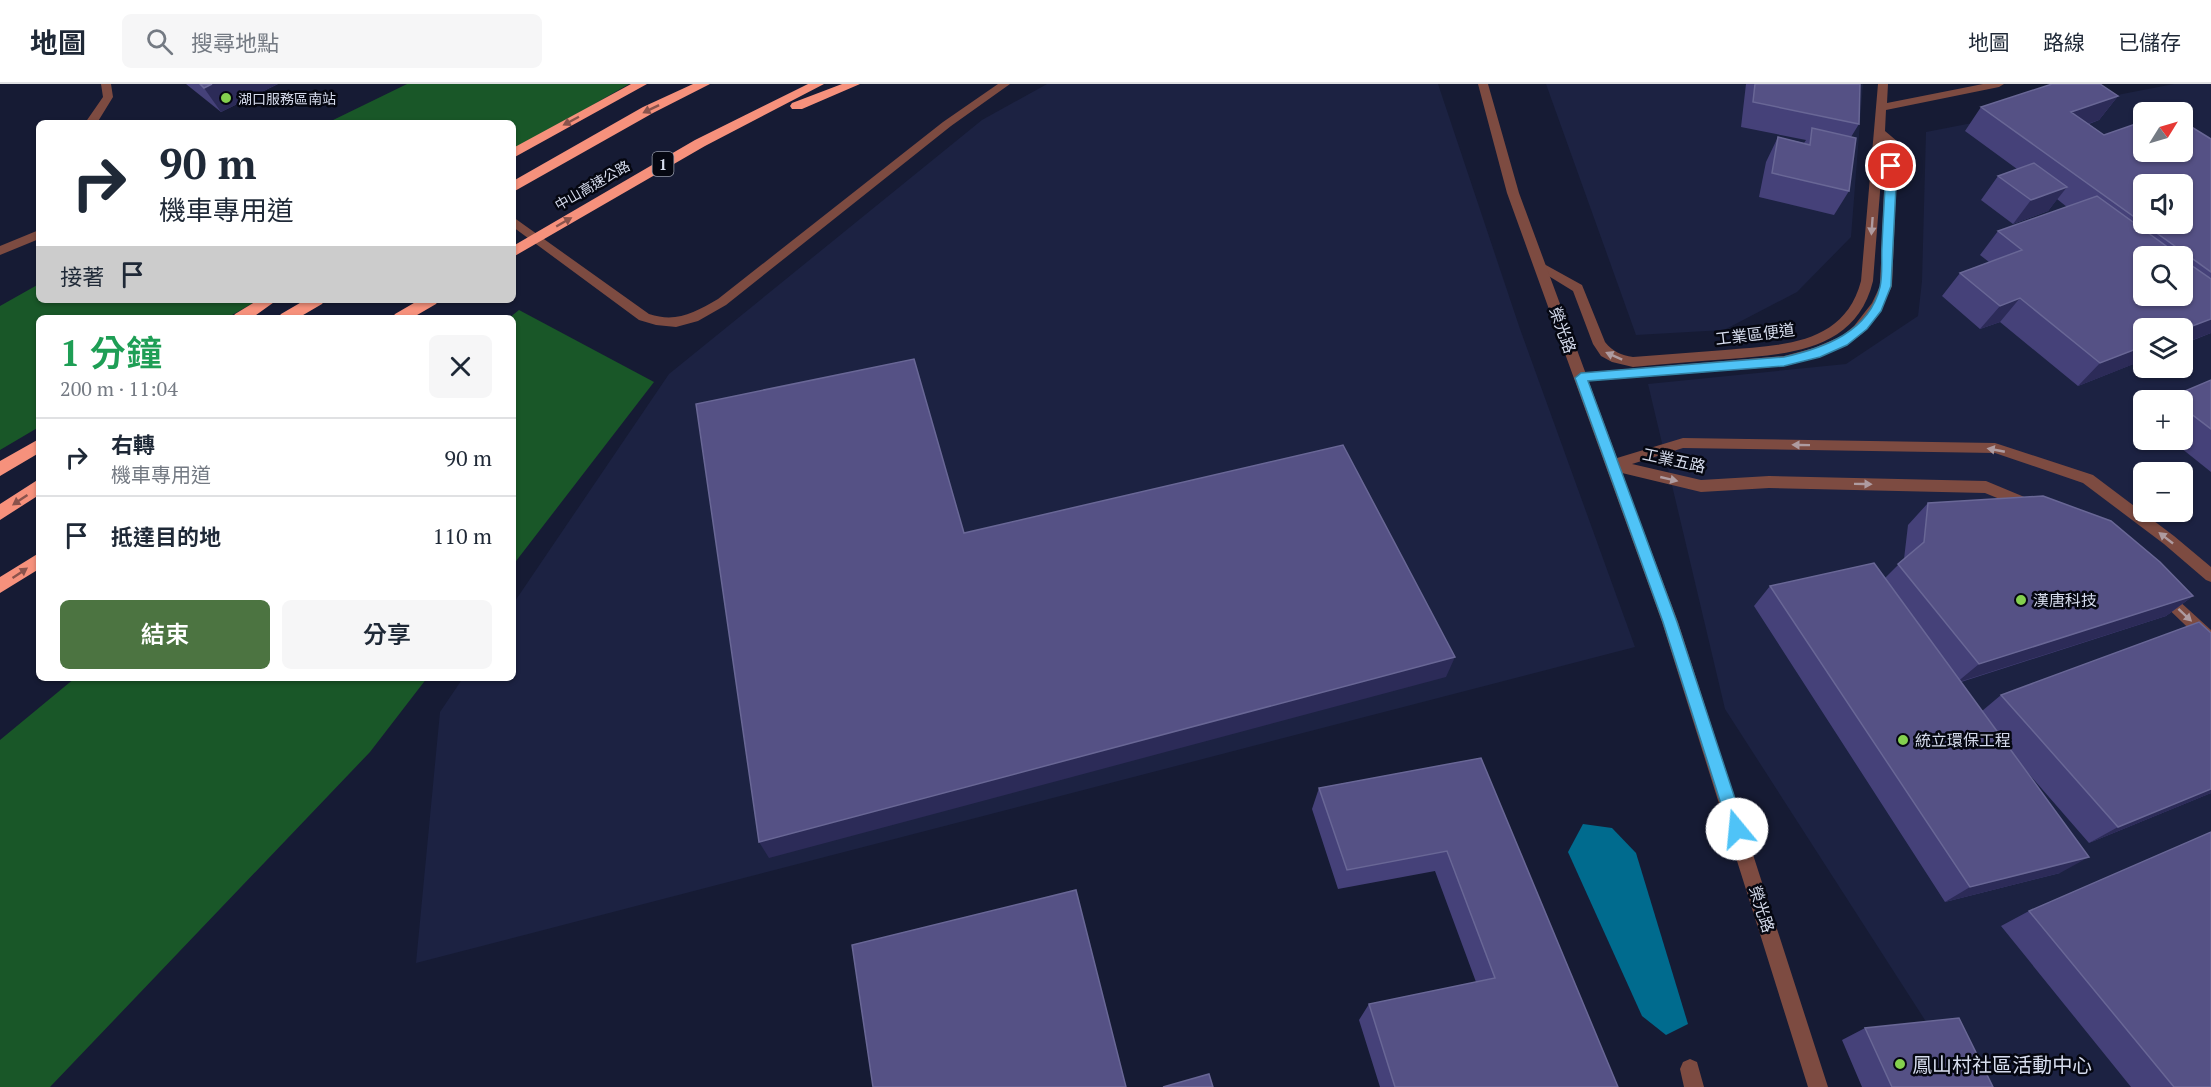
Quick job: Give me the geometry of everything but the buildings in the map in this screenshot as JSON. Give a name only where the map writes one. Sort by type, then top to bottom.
[{"type":"highway","points":[[516,152],[641,84]]},
{"type":"highway","points":[[516,185],[648,110],[704,84]]},
{"type":"highway","name":"中山高速公路","points":[[516,250],[700,143],[818,84]]},
{"type":"highway","points":[[700,143],[854,84]]},
{"type":"highway","points":[[245,315],[264,303]]},
{"type":"highway","points":[[291,315],[312,303]]},
{"type":"highway","points":[[405,315],[425,303]]},
{"type":"highway","points":[[0,469],[36,447]]},
{"type":"highway","points":[[0,513],[36,488]]},
{"type":"highway","points":[[0,586],[36,562]]},
{"type":"street","points":[[93,120],[108,97],[106,84]]},
{"type":"street","points":[[516,223],[644,317],[662,324],[682,322],[712,308],[947,124],[1005,84]]},
{"type":"street","name":"榮光路","points":[[1483,84],[1513,193],[1670,622],[1818,1087]]},
{"type":"street","name":"工業區便道","points":[[1540,267],[1578,288],[1599,344],[1617,359],[1633,362],[1665,361],[1778,350],[1806,344],[1831,333],[1849,318],[1862,302],[1867,282],[1883,84]]},
{"type":"street","points":[[1881,108],[1999,84]]},
{"type":"street","points":[[1581,378],[1784,361],[1816,354],[1834,346],[1863,326],[1877,308],[1886,286],[1892,142],[1879,132]]},
{"type":"street","points":[[0,251],[36,235]]},
{"type":"street","name":"工業五路","points":[[1612,465],[1683,443],[1995,448],[2088,480],[2169,540],[2211,576]]},
{"type":"street","name":"工業五路","points":[[1612,465],[1701,486],[1769,482],[1986,487],[2041,510]]},
{"type":"street","points":[[2153,586],[2211,640]]},
{"type":"shaded area","points":[[1047,84],[1438,84],[1520,329],[1635,647],[416,963],[440,712],[461,681],[516,681],[516,600],[669,374],[982,120]]},
{"type":"shaded area","points":[[1546,84],[1863,84],[1851,237],[1797,292],[1724,330],[1636,335]]},
{"type":"shaded area","points":[[2174,84],[2211,84],[2211,1087],[1968,1087],[1725,709],[1648,384],[1846,364],[1918,316],[1922,281],[1926,132]]},
{"type":"shaded area","points":[[1583,824],[1612,828],[1636,853],[1688,1024],[1666,1035],[1642,1016],[1568,852]]},
{"type":"green space","points":[[407,84],[629,84],[516,149],[516,120],[333,120]]},
{"type":"green space","points":[[36,286],[36,303],[253,303],[232,315],[36,315],[36,429],[0,450],[0,306]]},
{"type":"green space","points":[[519,310],[654,382],[516,561],[516,315],[513,315]]},
{"type":"green space","points":[[71,681],[425,681],[370,752],[50,1087],[0,1087],[0,740]]},
{"type":"place","name":"湖口服務區南站","points":[[226,98]]},
{"type":"place","name":"漢唐科技","points":[[2021,600]]},
{"type":"place","name":"統立環保工程","points":[[1903,740]]},
{"type":"place","name":"鳳山村社區活動中心","points":[[1900,1064]]},
{"type":"route","points":[[1737,829],[1670,622],[1581,378],[1784,361],[1816,354],[1842,342],[1863,326],[1877,308],[1886,286],[1891,166]]}]
